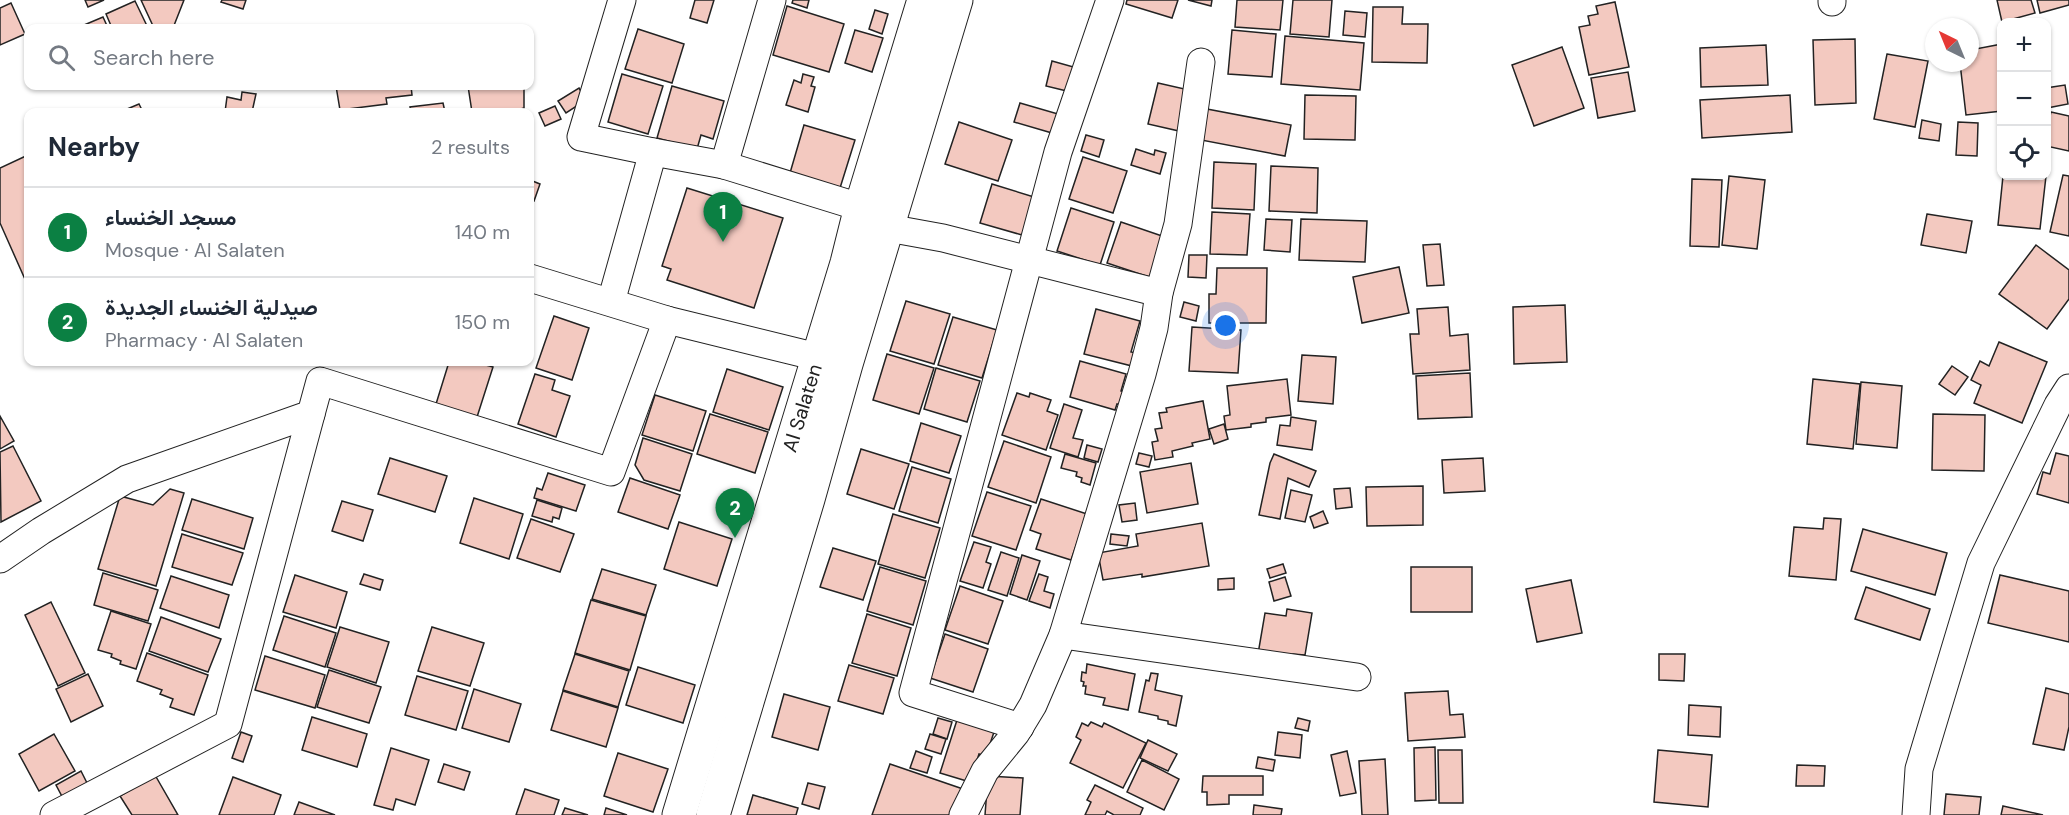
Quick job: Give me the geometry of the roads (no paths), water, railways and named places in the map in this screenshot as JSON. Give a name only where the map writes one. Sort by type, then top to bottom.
[{"type":"main road","name":"Al Salaten","points":[[880,218],[924,0]]},
{"type":"main road","name":"Al Salaten","points":[[679,815],[831,361],[956,0]]},
{"type":"main road","name":"Al Salaten","points":[[713,815],[808,499],[831,361]]},
{"type":"street","points":[[622,0],[581,137],[724,165],[943,237],[1159,293]]},
{"type":"street","points":[[724,165],[772,0]]},
{"type":"street","points":[[1020,727],[913,693],[1058,152],[1110,0]]},
{"type":"street","points":[[963,815],[985,771],[1020,727],[1033,705],[1063,634],[1154,328],[1159,293],[1178,224],[1202,62]]},
{"type":"street","points":[[611,302],[652,152]]},
{"type":"street","points":[[534,279],[667,320],[831,361]]},
{"type":"street","points":[[54,815],[228,724],[320,381],[611,472],[667,320]]},
{"type":"street","points":[[1916,815],[1919,769],[1982,563],[2058,405],[2069,388]]},
{"type":"street","points":[[0,559],[41,531],[127,479],[310,414]]},
{"type":"street","points":[[1063,634],[1357,677]]},
{"type":"place","name":"مسجد الخنساء","points":[[723,242]]},
{"type":"place","name":"صيدلية الخنساء الجديدة","points":[[735,538]]}]
